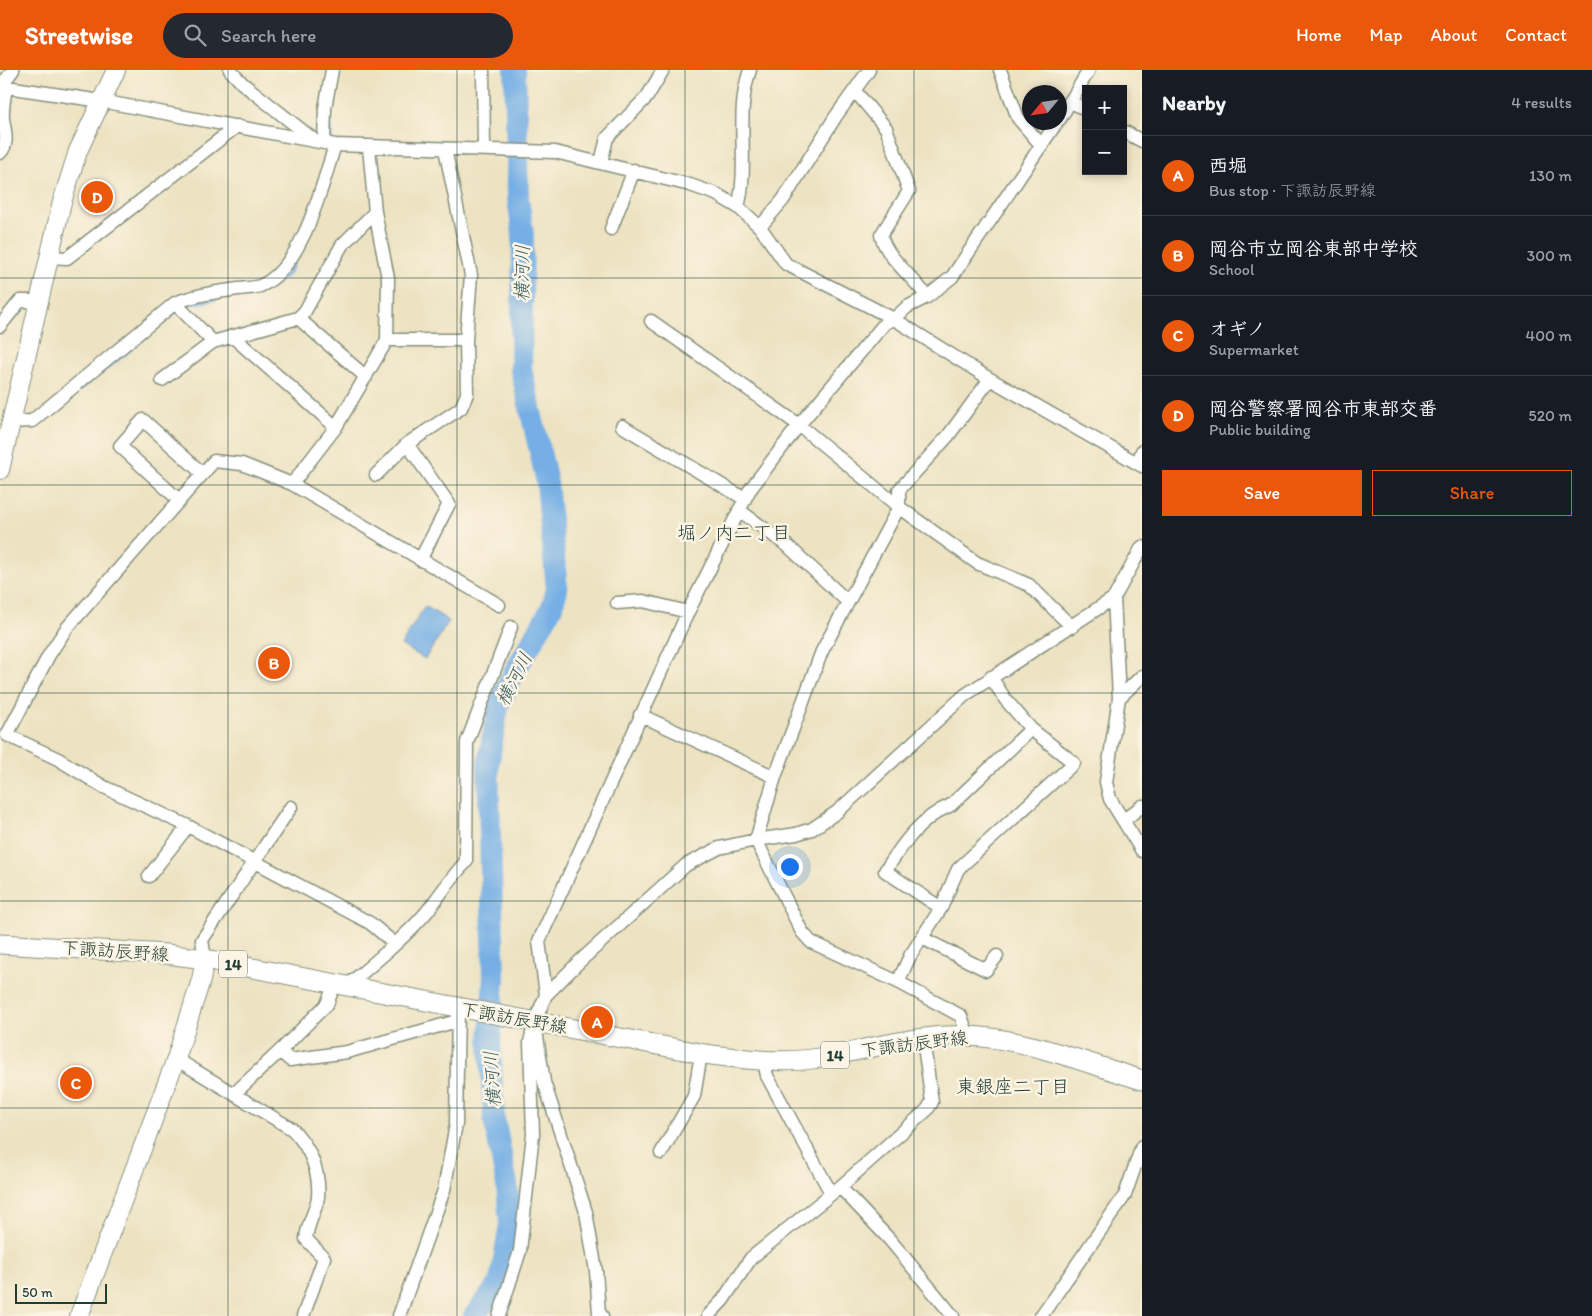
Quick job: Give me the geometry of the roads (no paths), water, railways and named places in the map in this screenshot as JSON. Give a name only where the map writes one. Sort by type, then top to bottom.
[{"type":"main road","name":"下諏訪辰野線","points":[[0,944],[166,954],[205,959],[342,984],[459,1013],[529,1021],[701,1054],[764,1060],[817,1058],[923,1039],[968,1036],[1014,1042],[1142,1080]]},
{"type":"street","points":[[0,153],[3,150],[6,134],[3,118],[2,86],[13,70]]},
{"type":"street","points":[[0,470],[7,424],[48,258],[78,151],[116,70]]},
{"type":"street","points":[[230,70],[242,83],[325,143]]},
{"type":"street","points":[[7,424],[32,421],[175,303],[193,296],[260,286],[281,271],[295,251],[311,217],[325,143],[325,108],[332,70]]},
{"type":"street","points":[[483,70],[484,150]]},
{"type":"street","points":[[601,162],[607,138],[647,96],[663,70]]},
{"type":"street","points":[[738,208],[743,190],[742,108],[750,70]]},
{"type":"street","points":[[760,227],[783,200],[836,116],[869,70]]},
{"type":"street","points":[[1000,70],[1018,118],[1042,146]]},
{"type":"street","points":[[1067,106],[1089,70]]},
{"type":"street","points":[[2,86],[101,101],[325,143],[369,147],[549,153],[601,162],[690,185],[716,194],[738,208],[760,227],[786,264],[894,319],[990,379],[1140,460]]},
{"type":"street","points":[[855,91],[886,128],[909,192],[881,236],[883,244],[889,255],[906,270],[927,297]]},
{"type":"street","points":[[1070,101],[1082,108]]},
{"type":"street","points":[[48,258],[67,258],[237,126]]},
{"type":"street","points":[[546,996],[539,940],[688,612],[742,505],[799,425],[885,323],[894,319],[907,307],[927,297],[952,277],[1052,130]]},
{"type":"street","points":[[1127,132],[1142,141]]},
{"type":"street","points":[[292,484],[336,427],[387,340],[388,278],[374,212],[369,147]]},
{"type":"street","points":[[376,475],[407,444],[462,408],[467,394],[466,340],[471,275],[444,149]]},
{"type":"street","points":[[611,229],[634,170]]},
{"type":"street","points":[[162,380],[213,342],[298,318],[305,310],[342,245],[374,212]]},
{"type":"street","points":[[0,326],[20,301],[38,301]]},
{"type":"street","points":[[175,303],[213,342]]},
{"type":"street","points":[[298,318],[366,376]]},
{"type":"street","points":[[651,321],[799,425],[899,507],[977,563],[1029,585],[1072,627]]},
{"type":"street","points":[[232,336],[336,427]]},
{"type":"street","points":[[387,340],[466,340]]},
{"type":"street","points":[[968,1036],[961,1016],[898,982],[811,942],[802,932],[756,840],[775,777],[822,651],[899,507],[899,490],[948,436],[990,379]]},
{"type":"street","points":[[180,501],[120,446],[143,420],[203,474]]},
{"type":"street","points":[[622,426],[742,505],[848,602]]},
{"type":"street","points":[[407,444],[449,504],[420,560]]},
{"type":"street","points":[[395,944],[370,923],[188,826],[104,787],[58,759],[7,735],[49,654],[66,629],[214,461],[242,464],[292,484],[499,605]]},
{"type":"street","points":[[499,1316],[520,1251],[533,1134],[529,1021],[546,996],[579,962],[686,866],[719,848],[796,834],[818,826],[837,812],[965,695],[1114,598],[1142,548]]},
{"type":"street","points":[[1114,598],[1119,698],[1106,782],[1110,799],[1142,851]]},
{"type":"street","points":[[617,603],[643,601],[688,612]]},
{"type":"street","points":[[235,1093],[280,1052],[327,1004],[342,984],[395,944],[425,913],[449,880],[466,862],[467,742],[511,627]]},
{"type":"street","points":[[1119,698],[1142,676]]},
{"type":"street","points":[[898,982],[941,908],[958,870],[1074,763],[1031,729],[1005,699],[991,677]]},
{"type":"street","points":[[640,715],[775,777]]},
{"type":"street","points":[[941,908],[885,872],[905,840],[934,812],[951,805],[1031,729]]},
{"type":"street","points":[[1124,820],[1142,806]]},
{"type":"street","points":[[79,1316],[176,1059],[201,980],[205,959],[202,940],[291,807]]},
{"type":"street","points":[[149,876],[188,826]]},
{"type":"street","points":[[922,938],[986,970],[997,956]]},
{"type":"street","points":[[280,1052],[290,1060],[347,1052],[459,1013],[456,1124],[444,1190],[399,1316]]},
{"type":"street","points":[[529,1021],[544,1082],[586,1212],[596,1271],[600,1315]]},
{"type":"street","points":[[708,1316],[723,1300],[751,1258],[835,1190],[930,1106],[932,1102],[923,1039]]},
{"type":"street","points":[[661,1153],[694,1096],[701,1054]]},
{"type":"street","points":[[176,1059],[292,1129],[305,1142],[314,1163],[318,1198],[306,1239],[324,1258],[303,1316]]},
{"type":"street","points":[[764,1060],[767,1076],[835,1190],[890,1240],[953,1316]]},
{"type":"street","points":[[1041,1316],[1125,1195],[1142,1146]]},
{"type":"water","points":[[425,606],[449,621],[425,659],[401,645]]},
{"type":"waterway","points":[[336,80],[339,70]]},
{"type":"waterway","name":"横河川","points":[[474,1316],[500,1283],[510,1224],[507,1185],[494,1119],[490,1043],[494,977],[488,765],[498,706],[515,671],[551,609],[557,590],[547,482],[521,369],[523,235],[518,197],[515,70]]},
{"type":"waterway","points":[[330,119],[331,142]]},
{"type":"waterway","points":[[266,289],[287,275],[293,264]]},
{"type":"waterway","points":[[193,303],[216,299]]},
{"type":"waterway","points":[[82,388],[178,310]]},
{"type":"place","name":"岡谷警察署岡谷市東部交番","points":[[97,197]]},
{"type":"place","name":"岡谷市立岡谷東部中学校","points":[[274,663]]},
{"type":"place","name":"西堀","points":[[597,1022]]},
{"type":"place","name":"オギノ","points":[[76,1083]]},
{"type":"district","name":"堀ノ内二丁目","points":[[734,532]]},
{"type":"district","name":"東銀座二丁目","points":[[1013,1086]]}]
